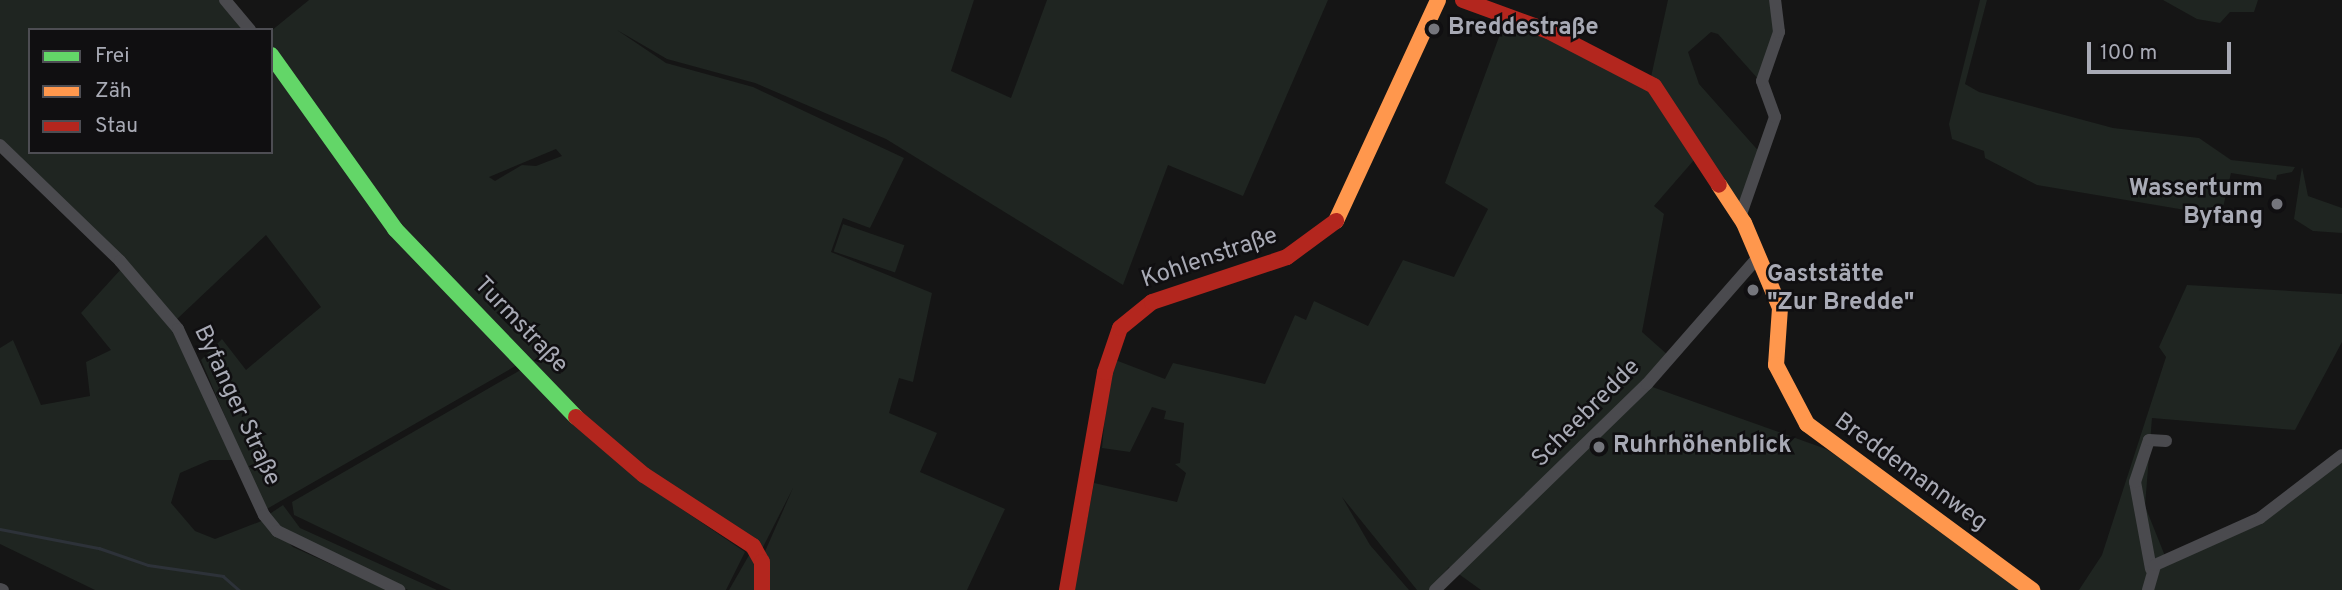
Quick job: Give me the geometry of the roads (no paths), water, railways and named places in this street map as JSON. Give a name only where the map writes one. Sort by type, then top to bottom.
[{"type":"street","points":[[225,0],[248,28]]},
{"type":"street","name":"Kohlenstraße","points":[[1067,590],[1105,372],[1120,328],[1152,302],[1287,257],[1329,231],[1345,208],[1438,0]]},
{"type":"street","name":"Breddemannweg","points":[[1463,0],[1548,31],[1647,80],[1741,217],[1780,308],[1776,365],[1807,424],[2032,590]]},
{"type":"street","points":[[1741,217],[1759,178],[1775,117],[1762,81],[1779,32],[1775,0]]},
{"type":"street","name":"Turmstraße","points":[[273,58],[396,229],[590,431],[644,475],[753,545],[762,562],[762,590]]},
{"type":"street","name":"Byfanger Straße","points":[[0,145],[120,261],[178,329],[264,515],[277,531],[399,590]]},
{"type":"street","name":"Scheebredde","points":[[1435,590],[1647,384],[1758,257]]},
{"type":"street","points":[[2148,590],[2151,569],[2135,482],[2149,440],[2166,441]]},
{"type":"street","points":[[2151,569],[2260,518],[2342,454]]},
{"type":"waterway","points":[[0,529],[99,548],[148,565],[223,576],[239,590]]},
{"type":"place","name":"Breddestraße","points":[[1434,29]]},
{"type":"place","name":"Wasserturm Byfang","points":[[2277,204]]},
{"type":"place","name":"Gaststätte \"Zur Bredde\"","points":[[1753,290]]},
{"type":"place","name":"Ruhrhöhenblick","points":[[1599,447]]}]
